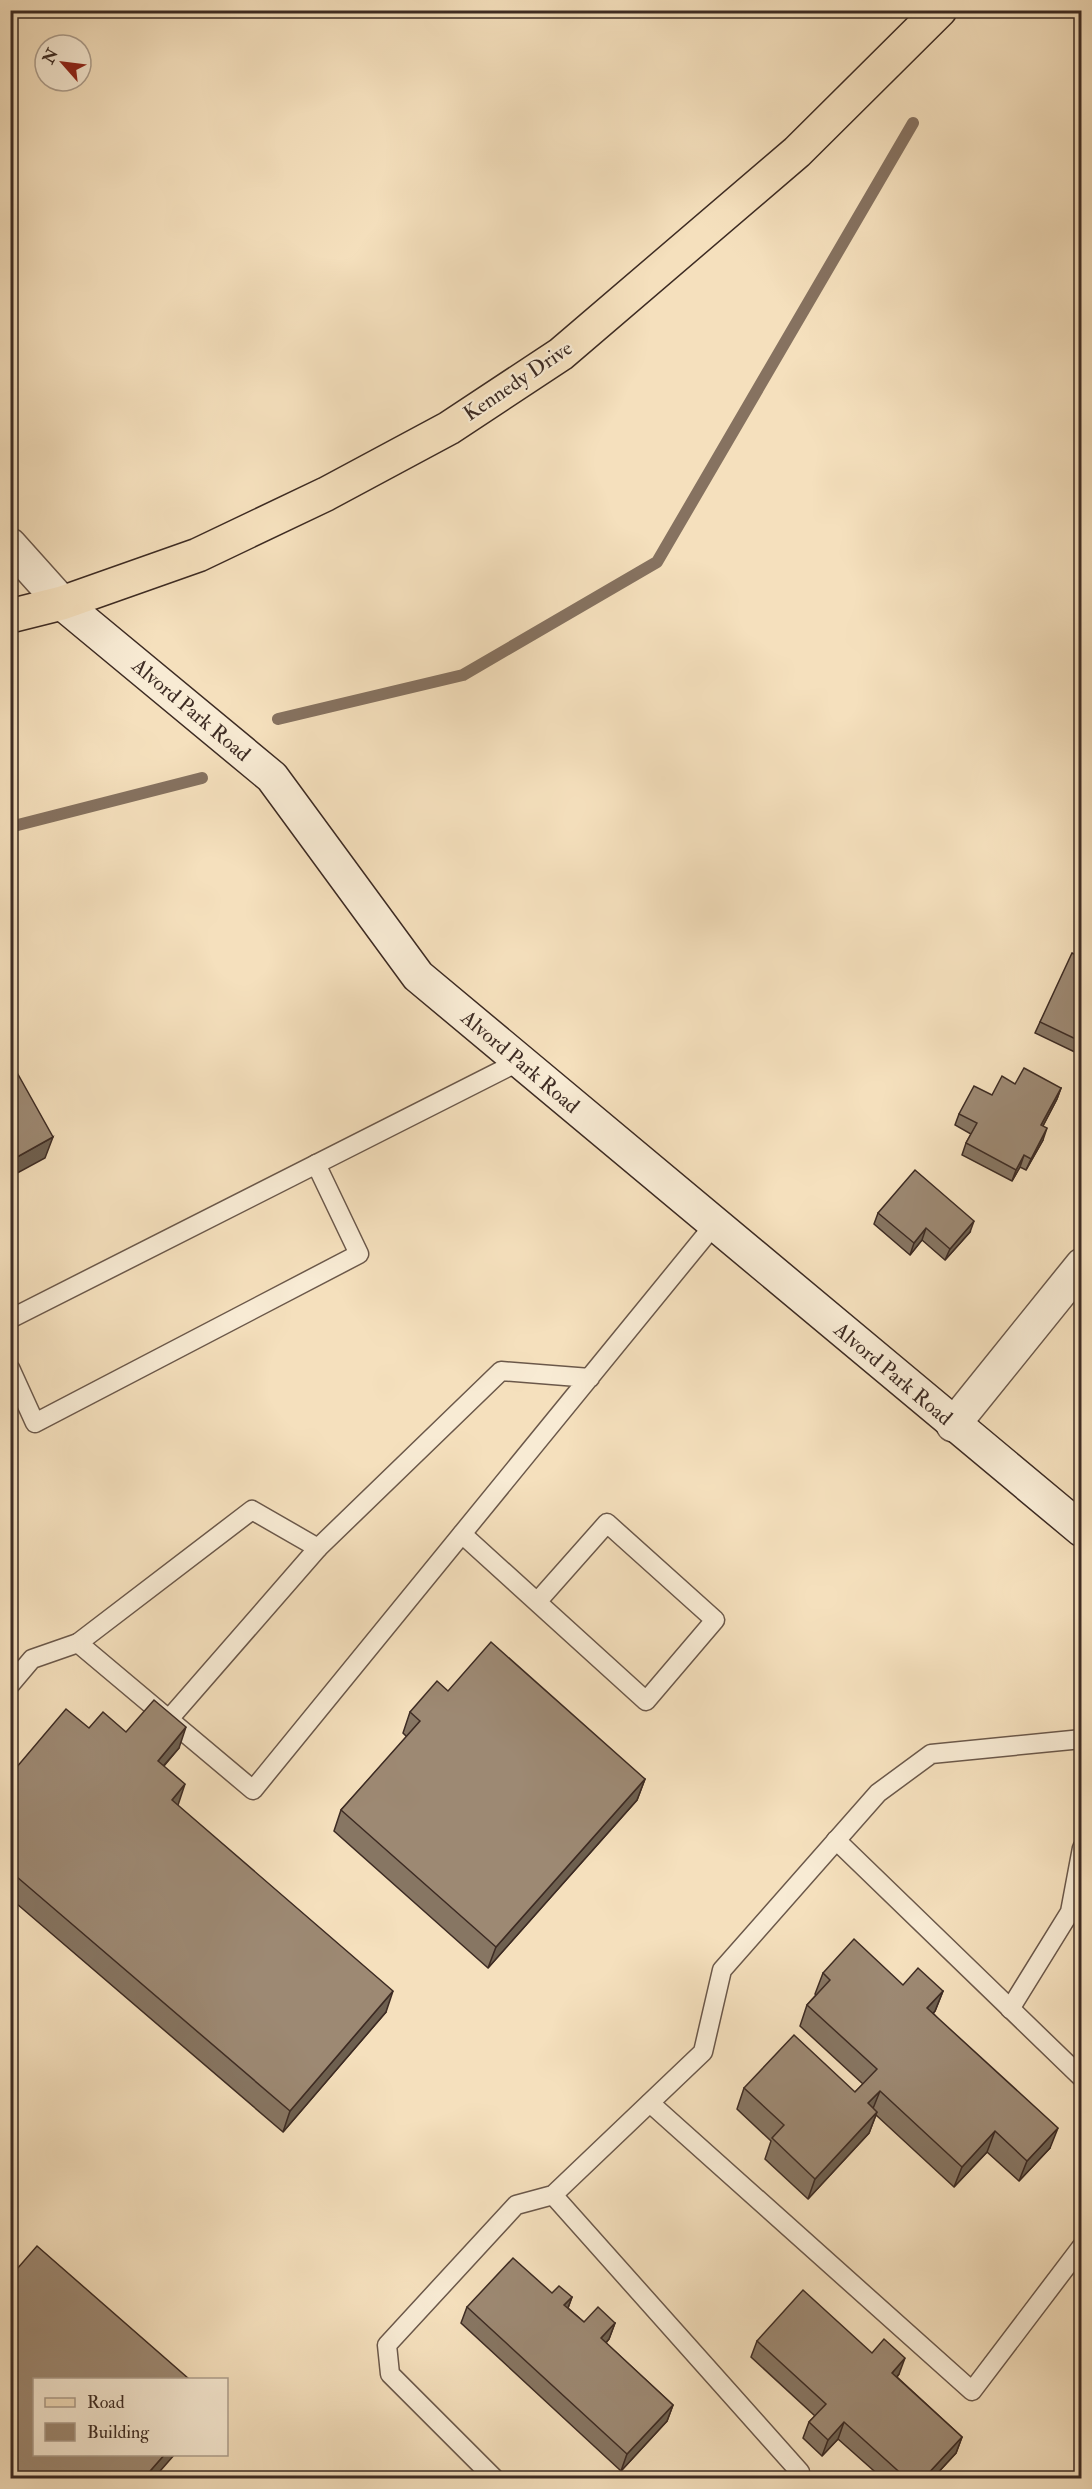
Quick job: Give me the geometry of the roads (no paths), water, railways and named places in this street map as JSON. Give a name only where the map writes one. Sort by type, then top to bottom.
[{"type":"main road","name":"Kennedy Drive","points":[[10,616],[62,603],[198,555],[326,494],[449,428],[561,354],[797,152],[940,10]]},
{"type":"street","name":"Alvord Park Road","points":[[10,545],[62,603],[272,777],[418,976],[953,1425],[1082,1530]]},
{"type":"street","points":[[953,1425],[1082,1265]]},
{"type":"lane","points":[[10,1319],[520,1061]]},
{"type":"lane","points":[[10,1368],[35,1423],[359,1254],[316,1164]]},
{"type":"lane","points":[[78,1643],[252,1790],[714,1225]]},
{"type":"lane","points":[[169,1719],[318,1548],[501,1371],[590,1378]]},
{"type":"lane","points":[[10,1685],[32,1659],[78,1643],[252,1510],[318,1548]]},
{"type":"lane","points":[[462,1534],[646,1701],[715,1620],[607,1523],[537,1602]]},
{"type":"lane","points":[[494,2478],[390,2374],[387,2345],[516,2205],[554,2195],[703,2052],[722,1970],[878,1793],[931,1754],[1082,1739]]},
{"type":"lane","points":[[836,1840],[1082,2078]]},
{"type":"lane","points":[[1010,2009],[1070,1912],[1082,1848]]},
{"type":"lane","points":[[650,2103],[972,2391],[1082,2246]]},
{"type":"lane","points":[[554,2195],[800,2472],[795,2478]]},
{"type":"waterway","points":[[278,719],[463,675],[657,562],[913,123]]},
{"type":"waterway","points":[[10,827],[202,778]]}]
